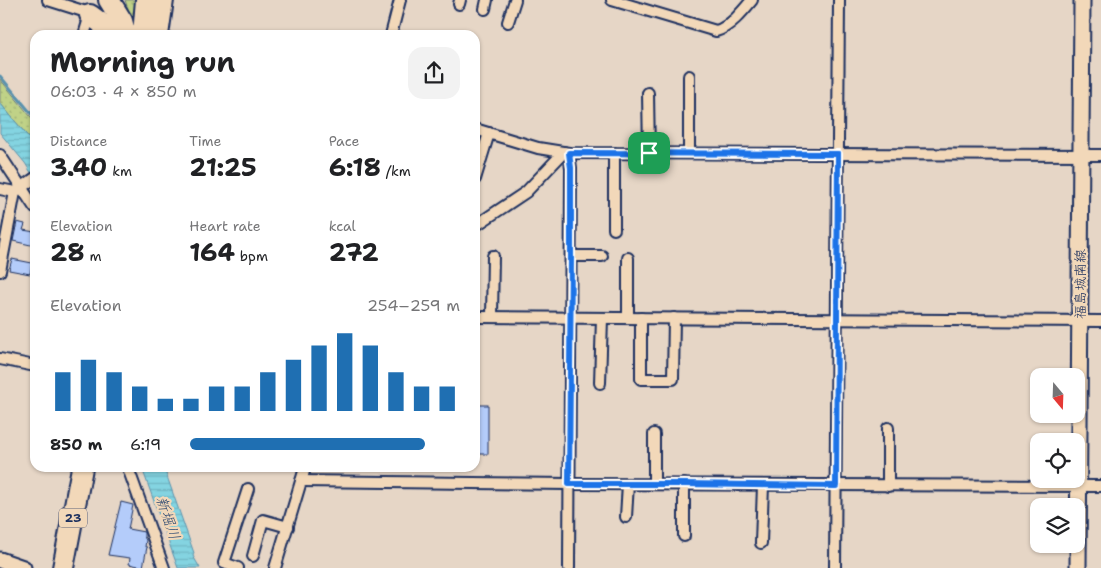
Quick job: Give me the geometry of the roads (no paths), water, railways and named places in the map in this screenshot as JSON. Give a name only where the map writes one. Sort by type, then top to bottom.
[{"type":"highway","points":[[109,0],[122,21],[125,30]]},
{"type":"highway","points":[[146,0],[156,30]]},
{"type":"highway","points":[[158,30],[163,0]]},
{"type":"highway","points":[[90,15],[102,23],[106,30]]},
{"type":"highway","name":"23","points":[[54,568],[71,472]]},
{"type":"highway","name":"23","points":[[63,568],[81,472]]},
{"type":"main road","name":"福島城南線","points":[[1079,433],[1082,0]]},
{"type":"main road","name":"福島城南線","points":[[1078,568],[1079,488]]},
{"type":"main road","points":[[0,560],[23,568]]},
{"type":"street","points":[[48,0],[90,15],[86,30]]},
{"type":"street","points":[[392,30],[400,0]]},
{"type":"street","points":[[508,22],[515,0]]},
{"type":"street","points":[[612,0],[716,31],[738,15],[752,0]]},
{"type":"street","points":[[835,568],[839,0]]},
{"type":"street","points":[[689,76],[689,153]]},
{"type":"street","points":[[648,93],[649,153]]},
{"type":"street","points":[[480,130],[538,148],[567,152],[1101,155]]},
{"type":"street","points":[[480,163],[489,133]]},
{"type":"street","points":[[480,222],[494,212],[520,198],[567,152]]},
{"type":"street","points":[[567,152],[571,168],[569,568]]},
{"type":"street","points":[[614,153],[614,229]]},
{"type":"street","points":[[0,154],[25,186]]},
{"type":"street","points":[[0,189],[25,186]]},
{"type":"street","points":[[0,271],[25,186]]},
{"type":"street","points":[[492,317],[493,256]]},
{"type":"street","points":[[571,256],[602,256]]},
{"type":"street","points":[[628,258],[628,318]]},
{"type":"street","points":[[480,317],[1101,321]]},
{"type":"street","points":[[600,383],[602,318]]},
{"type":"street","points":[[641,318],[641,379],[673,379],[674,318]]},
{"type":"street","points":[[0,358],[30,365]]},
{"type":"street","points":[[888,428],[888,486]]},
{"type":"street","points":[[654,434],[654,484]]},
{"type":"street","points":[[129,472],[164,568]]},
{"type":"street","points":[[275,568],[304,472]]},
{"type":"street","points":[[301,481],[763,486],[1030,486]]},
{"type":"street","points":[[626,517],[628,484]]},
{"type":"street","points":[[684,484],[684,536]]},
{"type":"street","points":[[761,543],[763,486]]},
{"type":"street","points":[[1085,486],[1101,486]]},
{"type":"street","points":[[238,568],[224,563],[248,489]]},
{"type":"street","points":[[253,556],[263,520],[288,527]]},
{"type":"water","points":[[0,103],[30,139],[30,171],[25,163],[0,133]]},
{"type":"water","name":"新堀川","points":[[143,472],[165,472],[194,553],[193,556],[200,568],[178,568]]},
{"type":"waterway","points":[[0,76],[30,112]]}]
